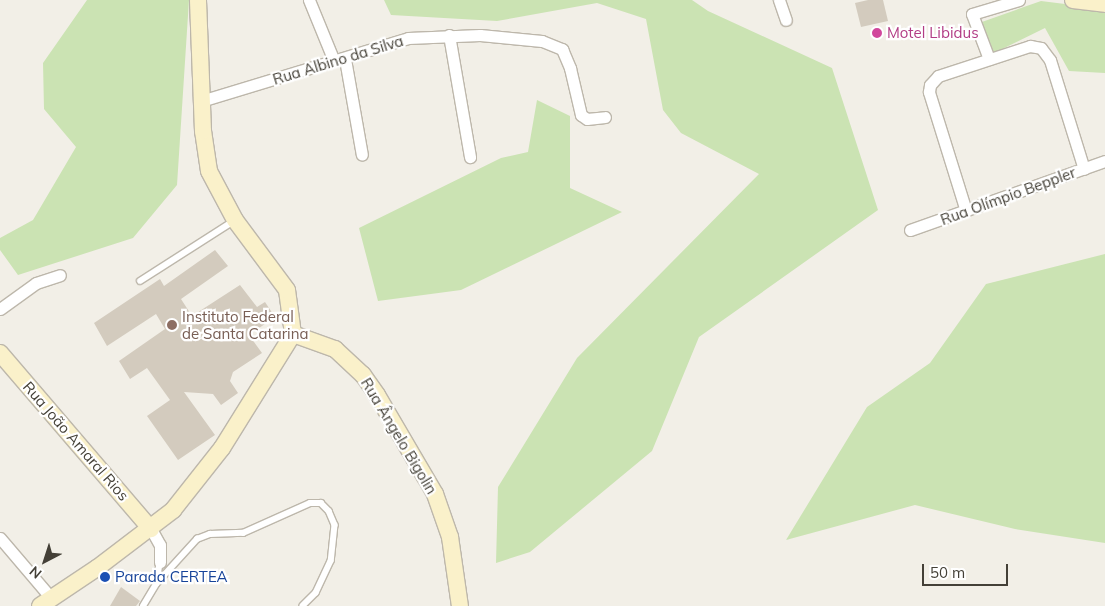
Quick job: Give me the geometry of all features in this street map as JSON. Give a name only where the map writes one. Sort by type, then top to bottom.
[{"type":"street","points":[[0,538],[46,602],[151,528],[173,510],[222,448],[293,334],[292,306],[287,290],[236,220],[209,171],[201,101],[198,0]]},
{"type":"street","points":[[309,0],[340,60],[362,155]]},
{"type":"street","points":[[779,0],[786,20]]},
{"type":"street","points":[[989,60],[972,14],[1019,0]]},
{"type":"street","points":[[1073,0],[1105,4]]},
{"type":"street","points":[[449,36],[470,157]]},
{"type":"street","name":"Rua Albino da Silva","points":[[201,101],[408,38],[449,36],[554,43],[562,49],[570,68],[581,115],[587,119],[605,117]]},
{"type":"street","points":[[966,211],[930,85],[938,76],[1030,46],[1041,48],[1047,53],[1084,169]]},
{"type":"street","name":"Rua Olímpio Beppler","points":[[910,230],[1105,161]]},
{"type":"street","points":[[0,309],[36,283],[60,275]]},
{"type":"street","name":"Rua Ângelo Bigolin","points":[[293,334],[320,341],[346,358],[382,403],[426,476],[441,509],[455,565],[460,606]]},
{"type":"street","name":"Rua João Amaral Rios","points":[[0,353],[151,528]]},
{"type":"street","points":[[151,528],[160,545],[160,562]]},
{"type":"lane","points":[[140,281],[236,220]]},
{"type":"lane","points":[[143,606],[156,584],[197,539],[210,534],[243,533],[310,503],[322,504],[329,511],[335,524],[331,561],[316,593],[303,606]]},
{"type":"lane","points":[[156,584],[160,562]]},
{"type":"green space","points":[[87,0],[189,0],[177,185],[133,238],[18,275],[0,250],[0,238],[33,220],[76,147],[44,109],[43,63]]},
{"type":"green space","points":[[384,0],[692,0],[708,11],[832,68],[878,210],[699,337],[652,451],[530,552],[496,563],[498,487],[577,358],[759,174],[681,133],[663,110],[646,19],[597,3],[497,21],[391,15]]},
{"type":"green space","points":[[1041,1],[1105,9],[1105,73],[1069,71],[1045,28],[992,54],[979,23]]},
{"type":"green space","points":[[537,100],[570,116],[570,188],[622,212],[461,290],[378,301],[359,228],[501,158],[528,152]]},
{"type":"green space","points":[[1105,254],[1105,543],[1015,529],[915,505],[786,540],[867,407],[930,363],[986,284]]},
{"type":"building","points":[[868,0],[883,0],[888,21],[861,27],[855,3]]},
{"type":"building","points":[[215,250],[228,266],[181,299],[192,316],[240,285],[257,307],[265,302],[275,317],[249,335],[262,353],[233,372],[230,381],[238,393],[221,405],[213,394],[184,392],[215,435],[178,460],[147,416],[170,400],[147,368],[130,379],[119,361],[165,329],[156,314],[107,346],[94,323],[160,279],[164,286]]},
{"type":"building","points":[[121,587],[140,601],[136,606],[110,606]]},
{"type":"place","name":"Motel Libidus","points":[[877,33]]},
{"type":"place","name":"Instituto Federal de Santa Catarina","points":[[172,325]]},
{"type":"place","name":"Parada CERTEA","points":[[105,577]]}]
